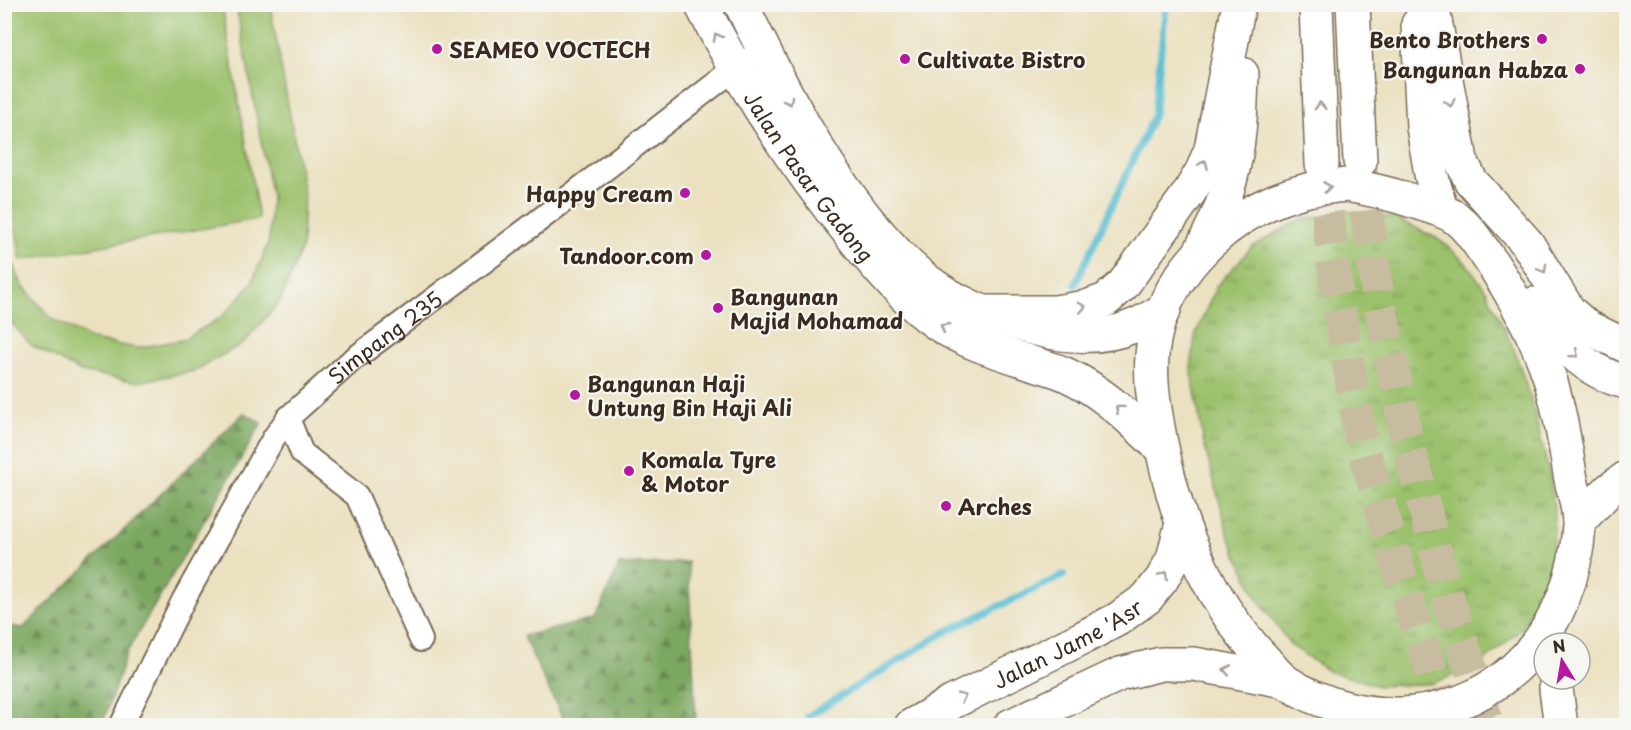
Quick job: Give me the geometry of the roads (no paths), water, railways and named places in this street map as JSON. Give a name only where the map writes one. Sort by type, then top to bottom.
[{"type":"main road","name":"Jalan Pasar Gadong","points":[[700,4],[772,128],[821,199],[877,267],[905,296],[938,324],[973,343],[1065,374],[1102,395],[1162,449]]},
{"type":"main road","name":"Jalan Pasar Gadong","points":[[741,4],[803,125],[827,165],[888,245],[930,283],[982,312],[1031,328],[1064,334],[1088,336],[1110,334],[1132,327],[1164,310]]},
{"type":"main road","points":[[982,312],[1055,312],[1086,307],[1106,300],[1123,285],[1189,193],[1202,171],[1210,148],[1239,4]]},
{"type":"main road","points":[[1199,254],[1216,222],[1234,162],[1239,134],[1245,4]]},
{"type":"main road","points":[[1316,4],[1322,164]]},
{"type":"main road","points":[[1353,4],[1360,160]]},
{"type":"main road","points":[[1417,4],[1423,127],[1431,174],[1449,214],[1469,232],[1497,271],[1524,319],[1545,364],[1563,432],[1579,521],[1572,570],[1559,609],[1543,635],[1526,657],[1502,679],[1472,698],[1439,711],[1408,717],[1336,715],[1285,681],[1251,646],[1223,609],[1198,562],[1182,523],[1168,478],[1155,409],[1152,374],[1154,340],[1164,310],[1179,280],[1199,254],[1223,231],[1248,214],[1274,201],[1309,190],[1346,185],[1380,191],[1449,214],[1478,225],[1493,240],[1540,316],[1558,339],[1577,357],[1592,367],[1626,382]]},
{"type":"main road","points":[[1432,4],[1461,160],[1471,181],[1527,243],[1569,311],[1587,327],[1626,346]]},
{"type":"main road","points":[[1579,521],[1609,490],[1626,478]]},
{"type":"main road","name":"Jalan Jame 'Asr","points":[[911,726],[953,702],[1118,619],[1147,598],[1162,579],[1173,559],[1182,523]]},
{"type":"main road","points":[[1558,631],[1559,609]]},
{"type":"main road","points":[[1010,726],[1120,674],[1161,664],[1194,664],[1285,681]]},
{"type":"main road","points":[[1556,691],[1561,726]]},
{"type":"street","name":"Simpang 235","points":[[121,726],[184,600],[273,439],[288,418],[351,361],[763,49]]},
{"type":"street","points":[[288,418],[302,453],[357,496],[421,640]]},
{"type":"waterway","points":[[1075,285],[1154,115],[1166,4]]},
{"type":"waterway","points":[[808,716],[947,631],[1064,575]]},
{"type":"tunnel","points":[[1360,162],[1378,296],[1406,434],[1445,589],[1489,726]]},
{"type":"tunnel","points":[[1322,164],[1338,302],[1361,439],[1407,598],[1450,726]]},
{"type":"place","name":"Bento Brothers","points":[[1542,39]]},
{"type":"place","name":"SEAMEO VOCTECH","points":[[437,49]]},
{"type":"place","name":"Cultivate Bistro","points":[[905,59]]},
{"type":"place","name":"Bangunan Habza","points":[[1580,69]]},
{"type":"place","name":"Happy Cream","points":[[685,193]]},
{"type":"place","name":"Tandoor.com","points":[[706,255]]},
{"type":"place","name":"Bangunan Majid Mohamad","points":[[718,308]]},
{"type":"place","name":"Bangunan Haji Untung Bin Haji Ali","points":[[575,395]]},
{"type":"place","name":"Komala Tyre & Motor","points":[[629,471]]},
{"type":"place","name":"Arches","points":[[946,506]]}]
